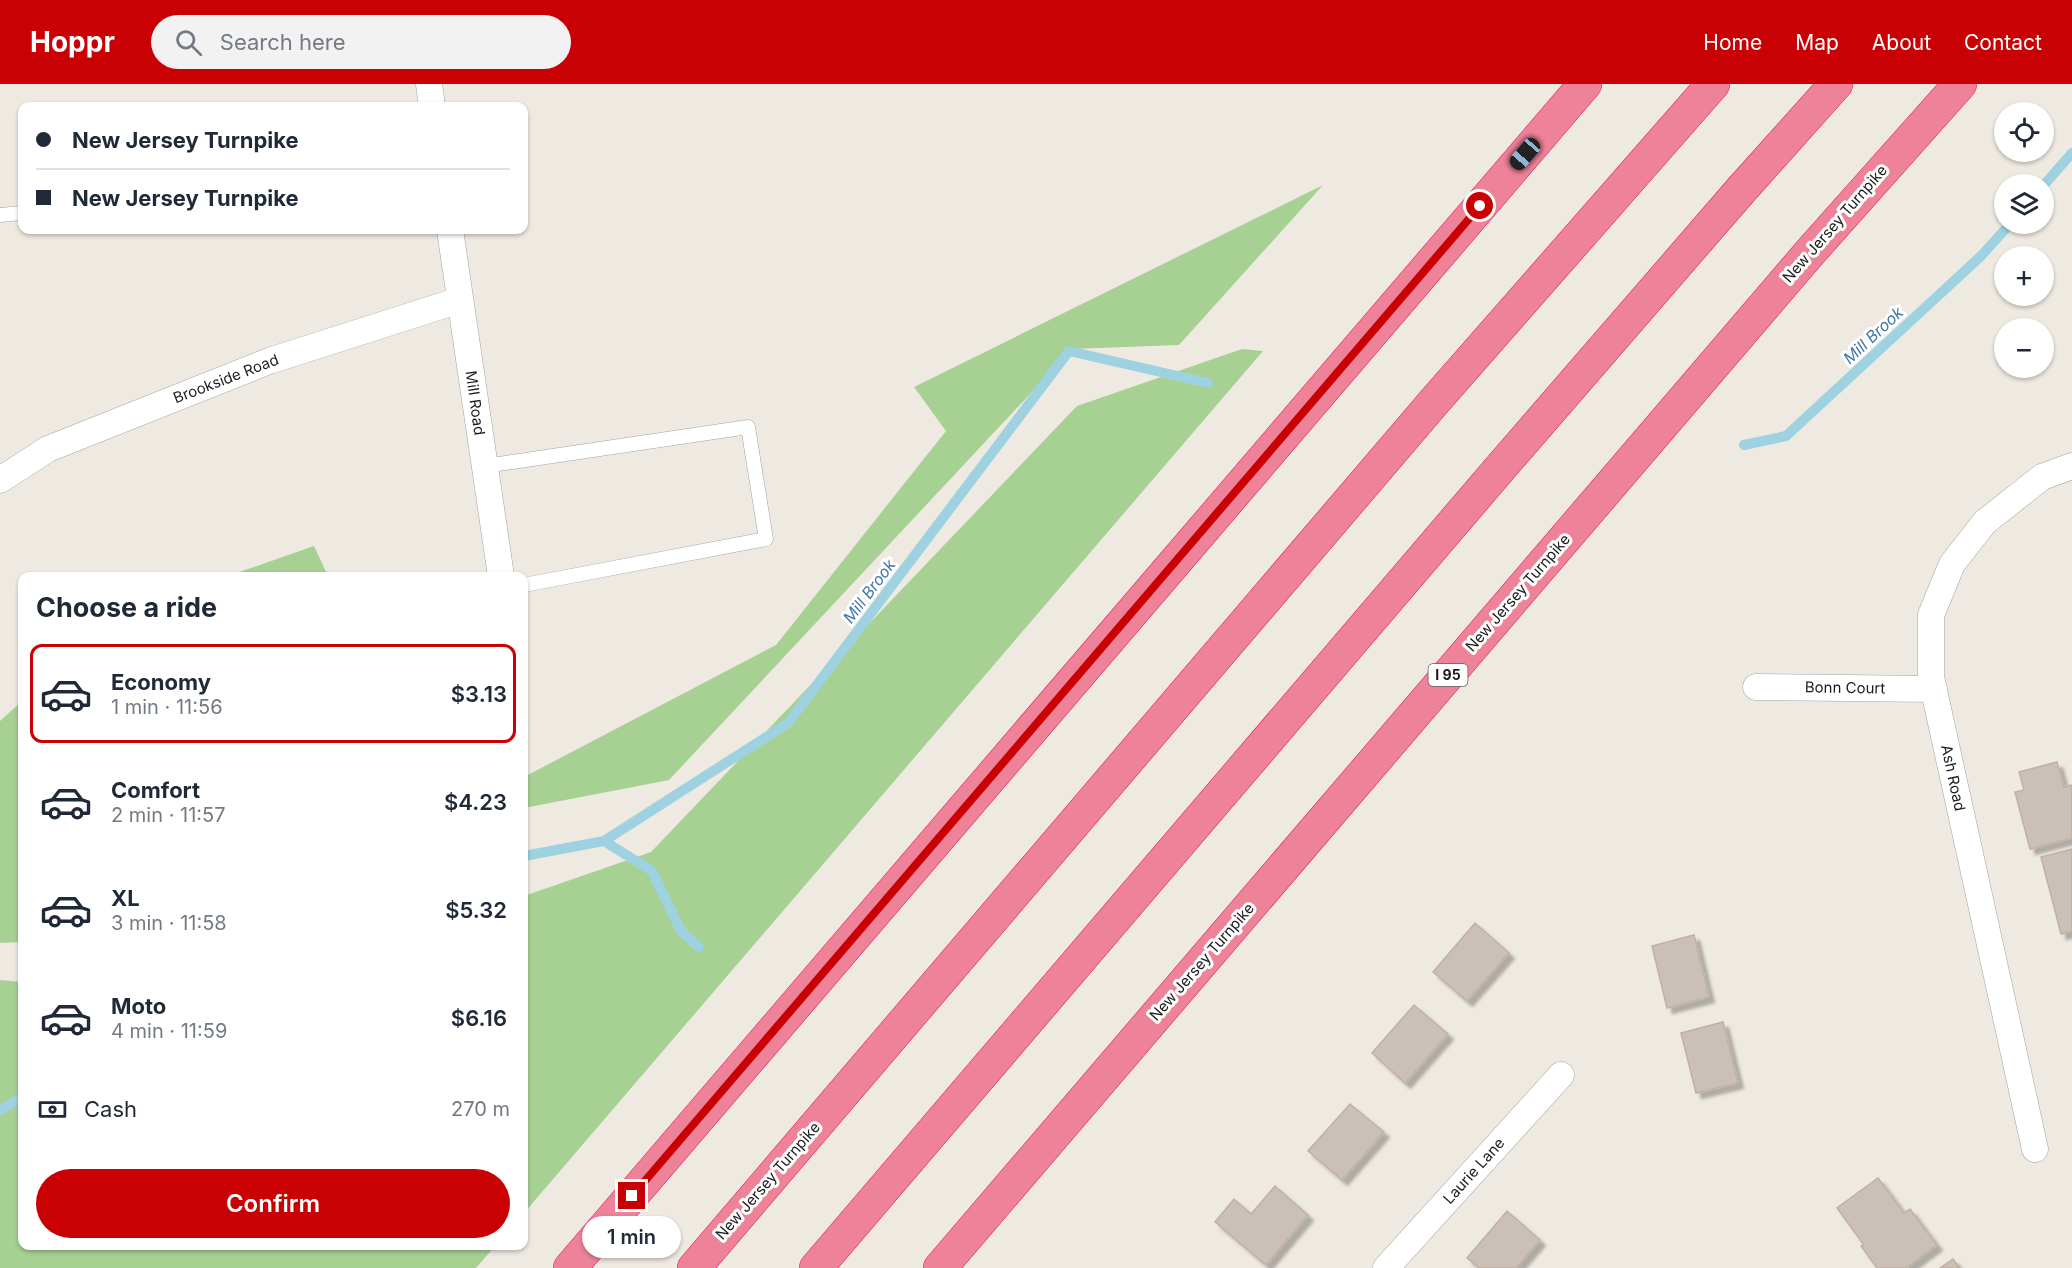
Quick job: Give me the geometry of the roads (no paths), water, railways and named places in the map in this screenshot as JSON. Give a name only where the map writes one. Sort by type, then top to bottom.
[{"type":"highway","points":[[570,1268],[1585,84]]},
{"type":"highway","name":"New Jersey Turnpike","points":[[694,1268],[1433,403],[1713,84]]},
{"type":"highway","points":[[816,1268],[1524,440],[1836,84]]},
{"type":"highway","name":"New Jersey Turnpike","points":[[940,1268],[1812,250],[1960,84]]},
{"type":"street","points":[[429,84],[431,102]]},
{"type":"street","name":"Mill Road","points":[[451,234],[500,572]]},
{"type":"street","name":"Brookside Road","points":[[0,480],[48,449],[270,361],[460,300]]},
{"type":"street","name":"Ash Road","points":[[2035,1149],[1931,677],[1931,615],[1952,564],[1985,522],[2042,477],[2072,466]]},
{"type":"street","name":"Bonn Court","points":[[1756,687],[1934,689]]},
{"type":"street","name":"Laurie Lane","points":[[1386,1268],[1561,1075]]},
{"type":"lane","points":[[0,215],[18,213]]},
{"type":"lane","points":[[485,466],[748,426],[766,539],[528,584]]},
{"type":"waterway","name":"Mill Brook","points":[[2054,174],[2072,153]]},
{"type":"waterway","name":"Mill Brook","points":[[1744,445],[1786,436],[1981,256],[2001,234]]},
{"type":"waterway","name":"Mill Brook","points":[[528,855],[604,841],[788,723],[1069,351],[1208,383]]},
{"type":"waterway","points":[[604,841],[652,871],[681,931],[699,947]]},
{"type":"waterway","name":"Mill Brook","points":[[0,1110],[18,1099]]}]
